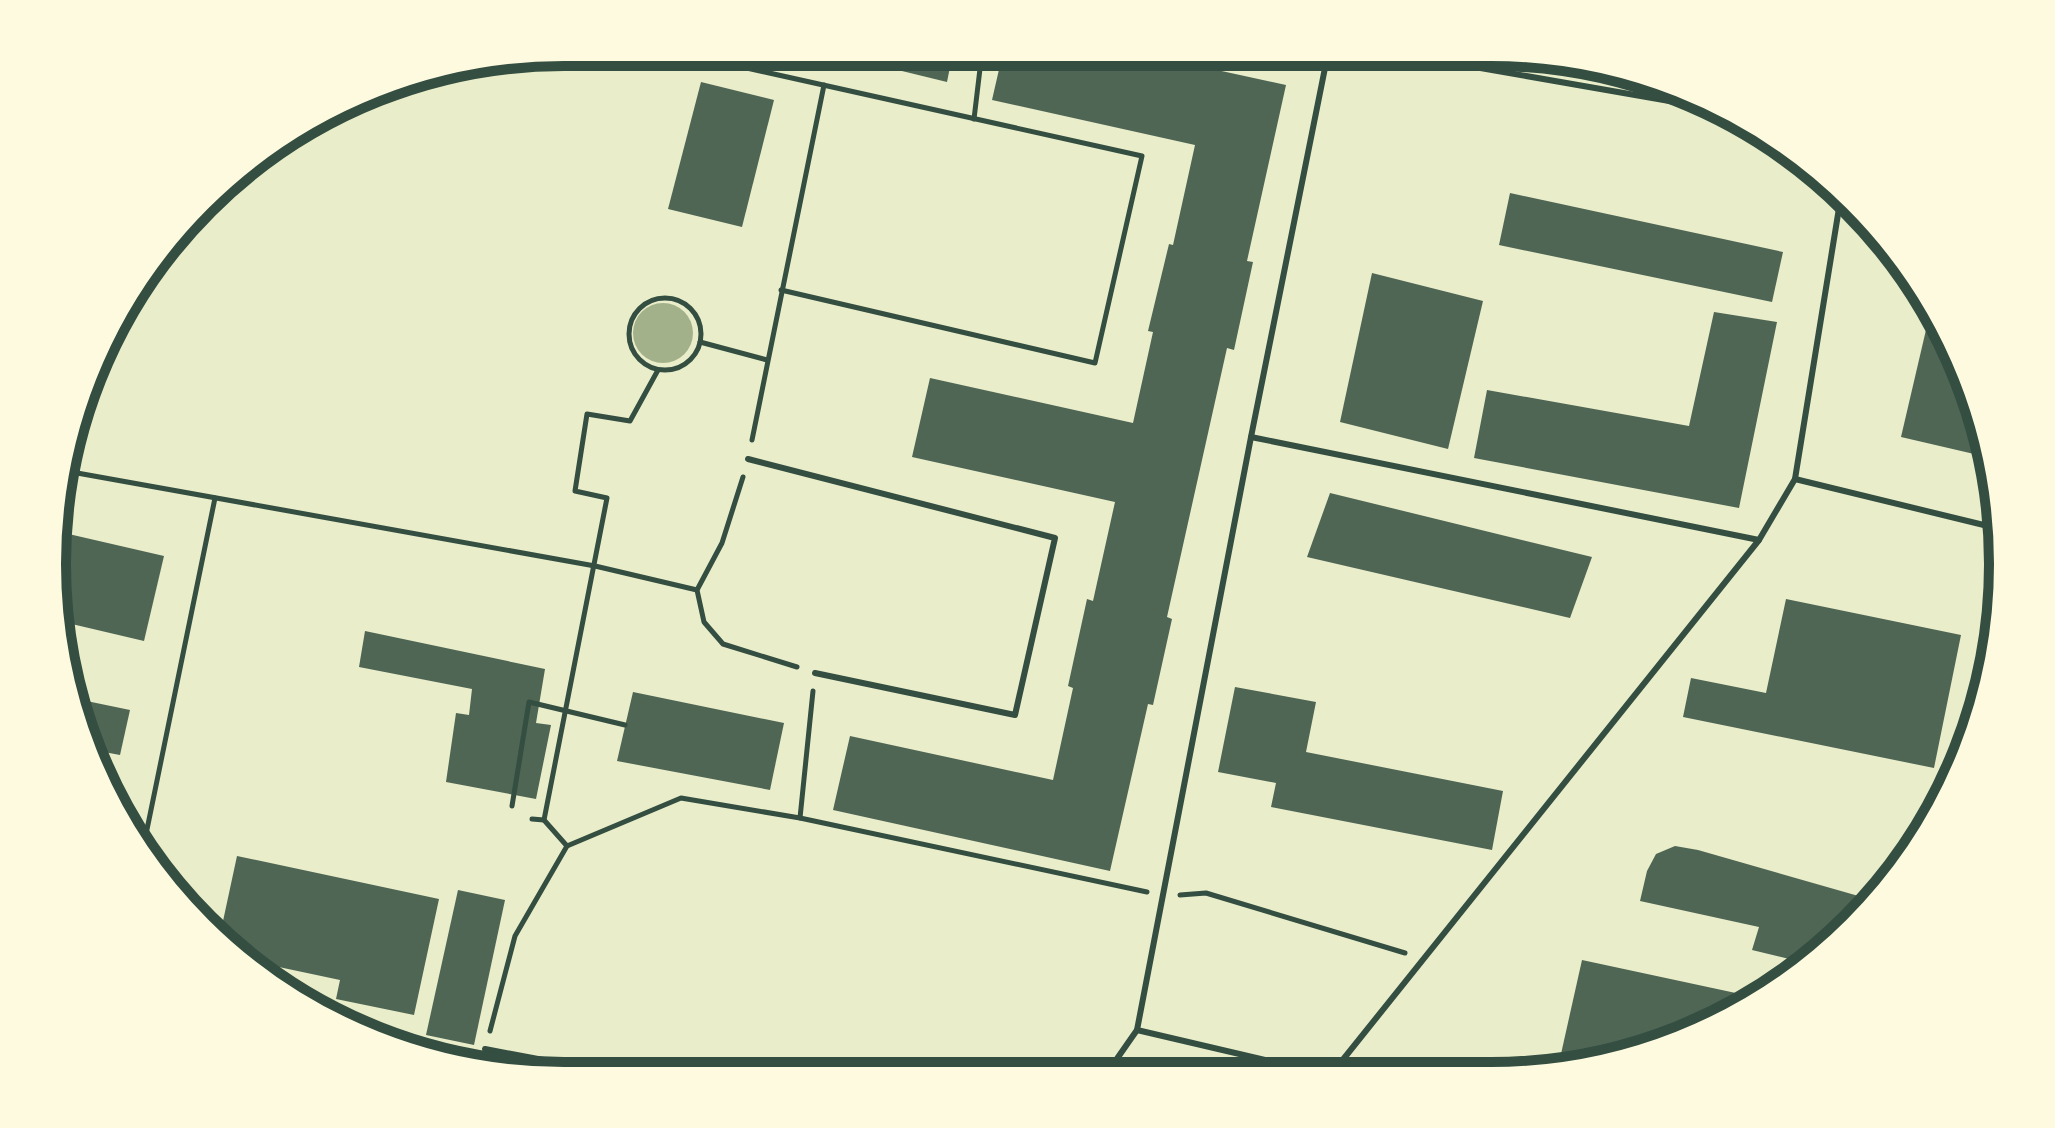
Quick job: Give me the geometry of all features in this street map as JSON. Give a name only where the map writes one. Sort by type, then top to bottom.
[{"type":"lane","points":[[1115,1062],[1137,1030],[1325,66]]},
{"type":"lane","points":[[1469,66],[1678,103]]},
{"type":"lane","points":[[1341,1062],[1759,540],[1795,479],[1839,208]]},
{"type":"lane","points":[[1251,437],[1759,540]]},
{"type":"lane","points":[[748,459],[1055,538],[1015,715],[815,673]]},
{"type":"lane","points":[[1795,479],[1988,526]]},
{"type":"lane","points":[[1137,1030],[1273,1062]]},
{"type":"lane","points":[[485,1049],[552,1062]]},
{"type":"path","points":[[737,66],[1142,156],[1095,363],[781,290]]},
{"type":"path","points":[[974,119],[980,66]]},
{"type":"path","points":[[669,298],[681,301],[698,318],[700,342],[696,353],[680,367],[658,370],[637,357],[628,335],[636,312],[656,299],[669,298]]},
{"type":"path","points":[[700,342],[767,360]]},
{"type":"path","points":[[544,820],[607,498],[575,491],[587,414],[630,421],[658,370]]},
{"type":"path","points":[[75,473],[595,566],[697,590]]},
{"type":"path","points":[[146,834],[215,498]]},
{"type":"path","points":[[512,806],[529,702],[625,725]]},
{"type":"path","points":[[485,1049],[515,936],[567,846],[681,798],[800,818],[1163,896],[1206,893],[1424,959]]},
{"type":"path","points":[[532,819],[544,820],[567,846]]},
{"type":"shaded area","points":[[663,303],[674,305],[684,312],[691,322],[691,344],[684,354],[674,361],[663,363],[652,361],[642,354],[635,344],[633,333],[635,322],[642,312],[652,305]]},
{"type":"building","points":[[881,66],[950,66],[947,82]]},
{"type":"building","points":[[1000,66],[1199,66],[1286,85],[1247,261],[1253,262],[1234,350],[1227,348],[1167,617],[1172,619],[1153,705],[1148,704],[1110,871],[833,810],[850,736],[1053,780],[1073,688],[1068,686],[1087,599],[1093,601],[1115,502],[912,457],[930,378],[1133,423],[1153,332],[1148,331],[1169,244],[1173,245],[1195,145],[992,100]]},
{"type":"building","points":[[701,82],[774,100],[742,227],[668,209]]},
{"type":"building","points":[[1510,193],[1783,252],[1772,302],[1499,245]]},
{"type":"building","points":[[1372,273],[1483,301],[1448,449],[1340,422]]},
{"type":"building","points":[[1714,312],[1777,322],[1739,508],[1474,458],[1487,390],[1689,426]]},
{"type":"building","points":[[1927,325],[1963,404],[1976,455],[1901,437]]},
{"type":"building","points":[[1330,493],[1592,557],[1570,618],[1307,557]]},
{"type":"building","points":[[67,534],[164,556],[144,641],[69,623]]},
{"type":"building","points":[[1786,599],[1961,635],[1934,768],[1683,717],[1691,678],[1766,693]]},
{"type":"building","points":[[365,631],[545,669],[536,723],[551,725],[536,799],[446,782],[456,713],[469,715],[472,689],[359,667]]},
{"type":"building","points":[[1235,687],[1316,702],[1306,752],[1503,791],[1492,850],[1271,807],[1276,783],[1218,772]]},
{"type":"building","points":[[633,692],[784,723],[770,790],[617,761]]},
{"type":"building","points":[[85,701],[130,710],[120,755],[103,752]]},
{"type":"building","points":[[1675,846],[1698,850],[1861,897],[1793,960],[1752,950],[1759,927],[1640,901],[1647,871],[1656,854]]},
{"type":"building","points":[[237,856],[439,899],[414,1015],[336,999],[340,980],[269,965],[222,925]]},
{"type":"building","points":[[458,890],[505,900],[474,1045],[426,1035]]},
{"type":"building","points":[[1582,960],[1741,994],[1711,1011],[1651,1036],[1588,1052],[1561,1054]]}]
